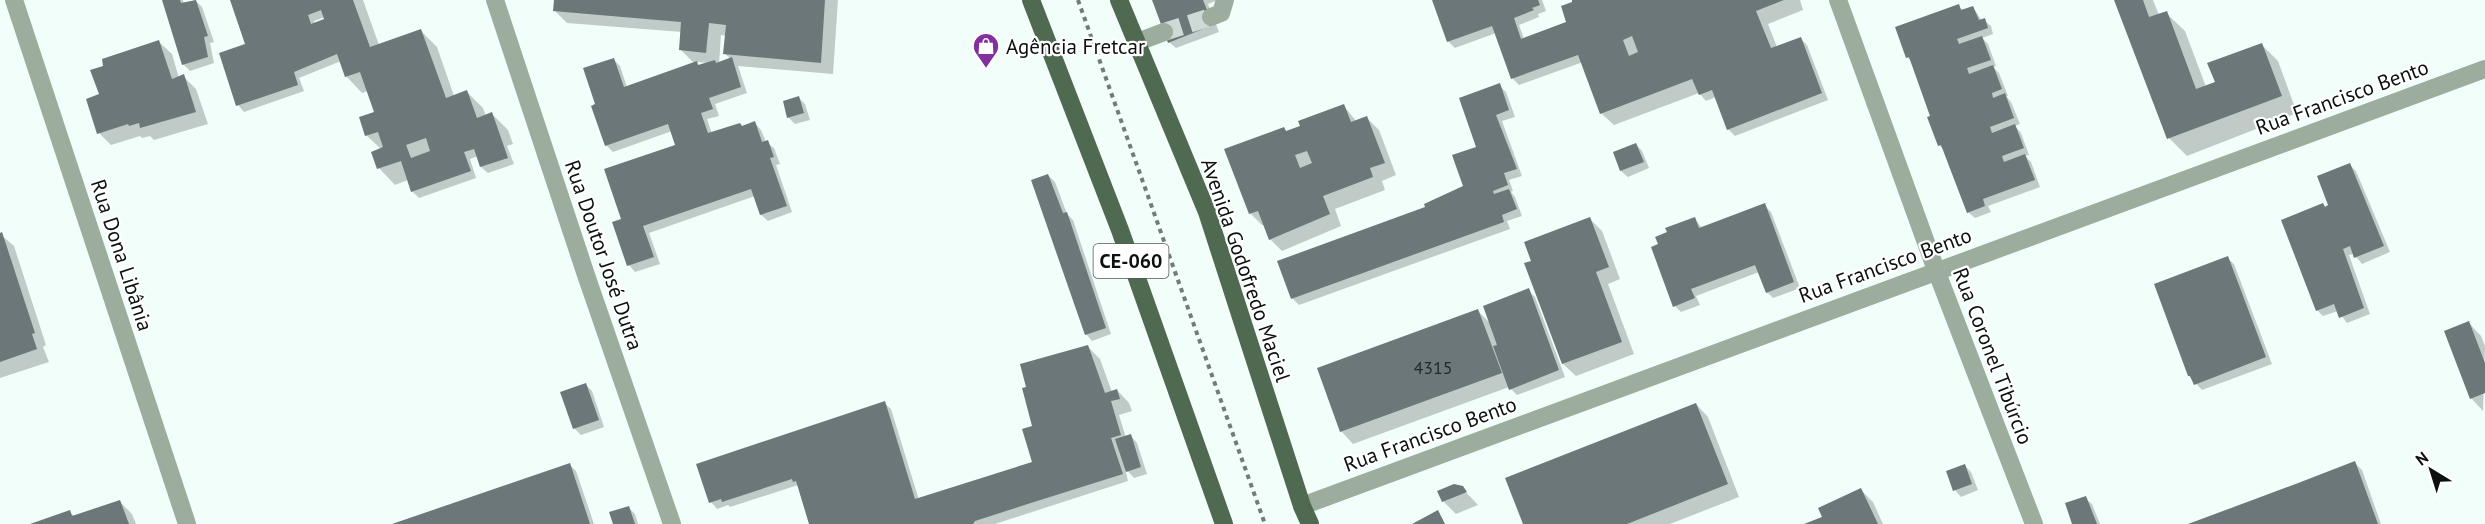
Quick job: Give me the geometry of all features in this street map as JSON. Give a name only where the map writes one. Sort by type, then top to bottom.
[{"type":"main road","name":"CE-060","points":[[1031,0],[1120,230],[1224,524]]},
{"type":"main road","name":"Avenida Godofredo Maciel","points":[[1119,0],[1207,212],[1302,506],[1310,524]]},
{"type":"street","name":"Rua Dona Libânia","points":[[15,0],[187,524]]},
{"type":"street","name":"Rua Doutor José Dutra","points":[[495,0],[672,524]]},
{"type":"street","points":[[1211,17],[1221,13],[1225,0]]},
{"type":"street","name":"Rua Coronel Tibúrcio","points":[[1838,0],[1936,270],[2034,524]]},
{"type":"street","points":[[1135,43],[1164,32]]},
{"type":"street","name":"Rua Francisco Bento","points":[[1302,506],[2485,69]]},
{"type":"path","points":[[1078,0],[1265,524]]},
{"type":"building","points":[[162,0],[180,0],[181,3],[196,0],[208,36],[204,37],[208,57],[182,65]]},
{"type":"building","points":[[230,0],[353,0],[370,47],[421,29],[446,98],[467,90],[477,118],[492,112],[508,158],[480,167],[474,149],[464,152],[471,171],[411,192],[401,161],[377,169],[371,152],[383,147],[378,132],[365,136],[359,117],[374,112],[360,72],[345,77],[337,54],[294,72],[298,85],[236,106],[219,53],[245,44]],"holes":[[[321,10],[324,19],[311,24],[308,15]],[[426,138],[430,151],[411,158],[406,145]]]},
{"type":"building","points":[[554,0],[825,0],[821,63],[723,54],[726,25],[709,23],[706,53],[679,50],[681,22],[553,11]]},
{"type":"building","points":[[1152,0],[1203,0],[1213,25],[1168,43]]},
{"type":"building","points":[[1432,0],[1538,0],[1540,5],[1532,8],[1534,10],[1514,18],[1521,39],[1566,22],[1561,6],[1572,0],[1784,0],[1756,11],[1771,48],[1801,37],[1822,93],[1727,130],[1712,90],[1699,95],[1692,79],[1600,114],[1578,55],[1511,79],[1492,26],[1447,42]],"holes":[[[1632,36],[1638,52],[1629,56],[1623,40]]]},
{"type":"building","points":[[2114,0],[2143,0],[2149,17],[2167,11],[2196,89],[2215,82],[2207,63],[2262,43],[2282,96],[2167,139]]},
{"type":"building","points":[[1959,4],[1961,10],[1973,6],[1979,20],[1985,18],[1988,28],[1957,39],[1959,44],[1982,36],[1991,60],[1967,68],[1969,74],[1993,65],[2002,89],[1992,93],[1993,98],[2005,93],[2014,118],[1990,127],[1992,133],[2015,124],[2024,148],[2002,156],[2004,162],[2025,154],[2035,180],[1983,199],[1985,206],[1967,213],[1941,145],[1938,146],[1909,57],[1906,58],[1895,27]]},
{"type":"building","points":[[159,40],[172,79],[184,74],[196,112],[140,128],[139,123],[129,126],[128,124],[97,134],[86,99],[99,94],[90,70],[103,66],[102,59]]},
{"type":"building","points":[[732,57],[741,87],[709,98],[713,109],[701,113],[708,133],[755,121],[762,142],[768,140],[774,157],[770,158],[787,206],[760,215],[751,189],[643,226],[654,257],[627,266],[612,222],[621,219],[604,169],[675,145],[668,124],[605,146],[591,106],[595,104],[583,68],[614,58],[624,87],[697,61],[698,65],[715,60],[716,63]]},
{"type":"building","points":[[1500,83],[1509,110],[1496,115],[1517,169],[1504,173],[1508,185],[1493,191],[1494,194],[1509,189],[1517,209],[1502,215],[1504,222],[1291,299],[1277,261],[1425,207],[1424,204],[1463,186],[1452,155],[1476,147],[1459,98]]},
{"type":"building","points":[[799,96],[804,113],[787,118],[783,101]]},
{"type":"building","points":[[1344,104],[1351,122],[1367,116],[1385,163],[1370,168],[1373,177],[1323,196],[1330,214],[1269,240],[1258,211],[1249,214],[1224,149],[1284,127],[1286,131],[1300,126],[1298,121]],"holes":[[[1307,151],[1312,163],[1300,168],[1295,155]]]},
{"type":"building","points":[[1636,143],[1644,162],[1620,171],[1613,152]]},
{"type":"building","points":[[2350,163],[2384,246],[2354,258],[2350,246],[2343,249],[2364,308],[2339,318],[2334,304],[2316,311],[2281,220],[2323,203],[2325,207],[2328,205],[2317,176]]},
{"type":"building","points":[[1048,174],[1063,213],[1067,212],[1106,328],[1085,335],[1031,180]]},
{"type":"building","points":[[1765,203],[1794,282],[1766,293],[1755,265],[1691,289],[1695,298],[1673,307],[1651,247],[1658,244],[1655,237],[1667,232],[1665,228],[1695,217],[1699,228]]},
{"type":"building","points":[[1590,217],[1609,267],[1596,272],[1622,342],[1562,364],[1524,263],[1531,261],[1524,242]]},
{"type":"building","points":[[2,232],[35,333],[32,334],[37,349],[0,362],[0,233]]},
{"type":"building","points":[[2228,256],[2266,357],[2194,385],[2188,376],[2154,284]]},
{"type":"building","points":[[1529,288],[1559,370],[1509,390],[1493,346],[1497,345],[1483,306]]},
{"type":"building","points":[[1478,309],[1502,373],[1340,432],[1317,368]]},
{"type":"building","points":[[2469,321],[2485,363],[2485,393],[2470,399],[2444,331]]},
{"type":"building","points":[[1088,345],[1105,393],[1117,389],[1120,399],[1111,401],[1121,435],[1111,438],[1123,474],[975,521],[973,524],[809,524],[796,481],[793,482],[792,479],[722,502],[721,499],[709,503],[696,464],[885,401],[915,499],[1032,462],[1022,429],[1032,426],[1022,388],[1026,387],[1020,364]]},
{"type":"building","points":[[586,383],[599,420],[573,429],[560,392]]},
{"type":"building","points":[[1696,403],[1728,484],[1627,524],[1523,524],[1505,478]]},
{"type":"building","points":[[1131,434],[1141,467],[1126,472],[1115,439]]},
{"type":"building","points":[[2355,461],[2378,524],[2188,524],[2293,485]]},
{"type":"building","points":[[570,463],[590,524],[392,524]]},
{"type":"building","points":[[1965,464],[1972,484],[1953,491],[1946,471]]},
{"type":"building","points":[[1454,484],[1463,486],[1467,492],[1442,502],[1437,491]]},
{"type":"building","points":[[1861,488],[1878,524],[1804,524],[1822,517],[1818,508]]},
{"type":"building","points":[[2086,496],[2097,524],[2072,524],[2065,503]]},
{"type":"building","points":[[120,500],[129,524],[30,524],[70,510],[72,516]]},
{"type":"building","points":[[629,506],[635,524],[613,524],[609,512]]},
{"type":"building","points":[[1438,510],[1445,524],[1412,524]]},
{"type":"tunnel","points":[[1164,32],[1211,17]]},
{"type":"place","name":"Agência Fretcar","points":[[986,69]]}]
